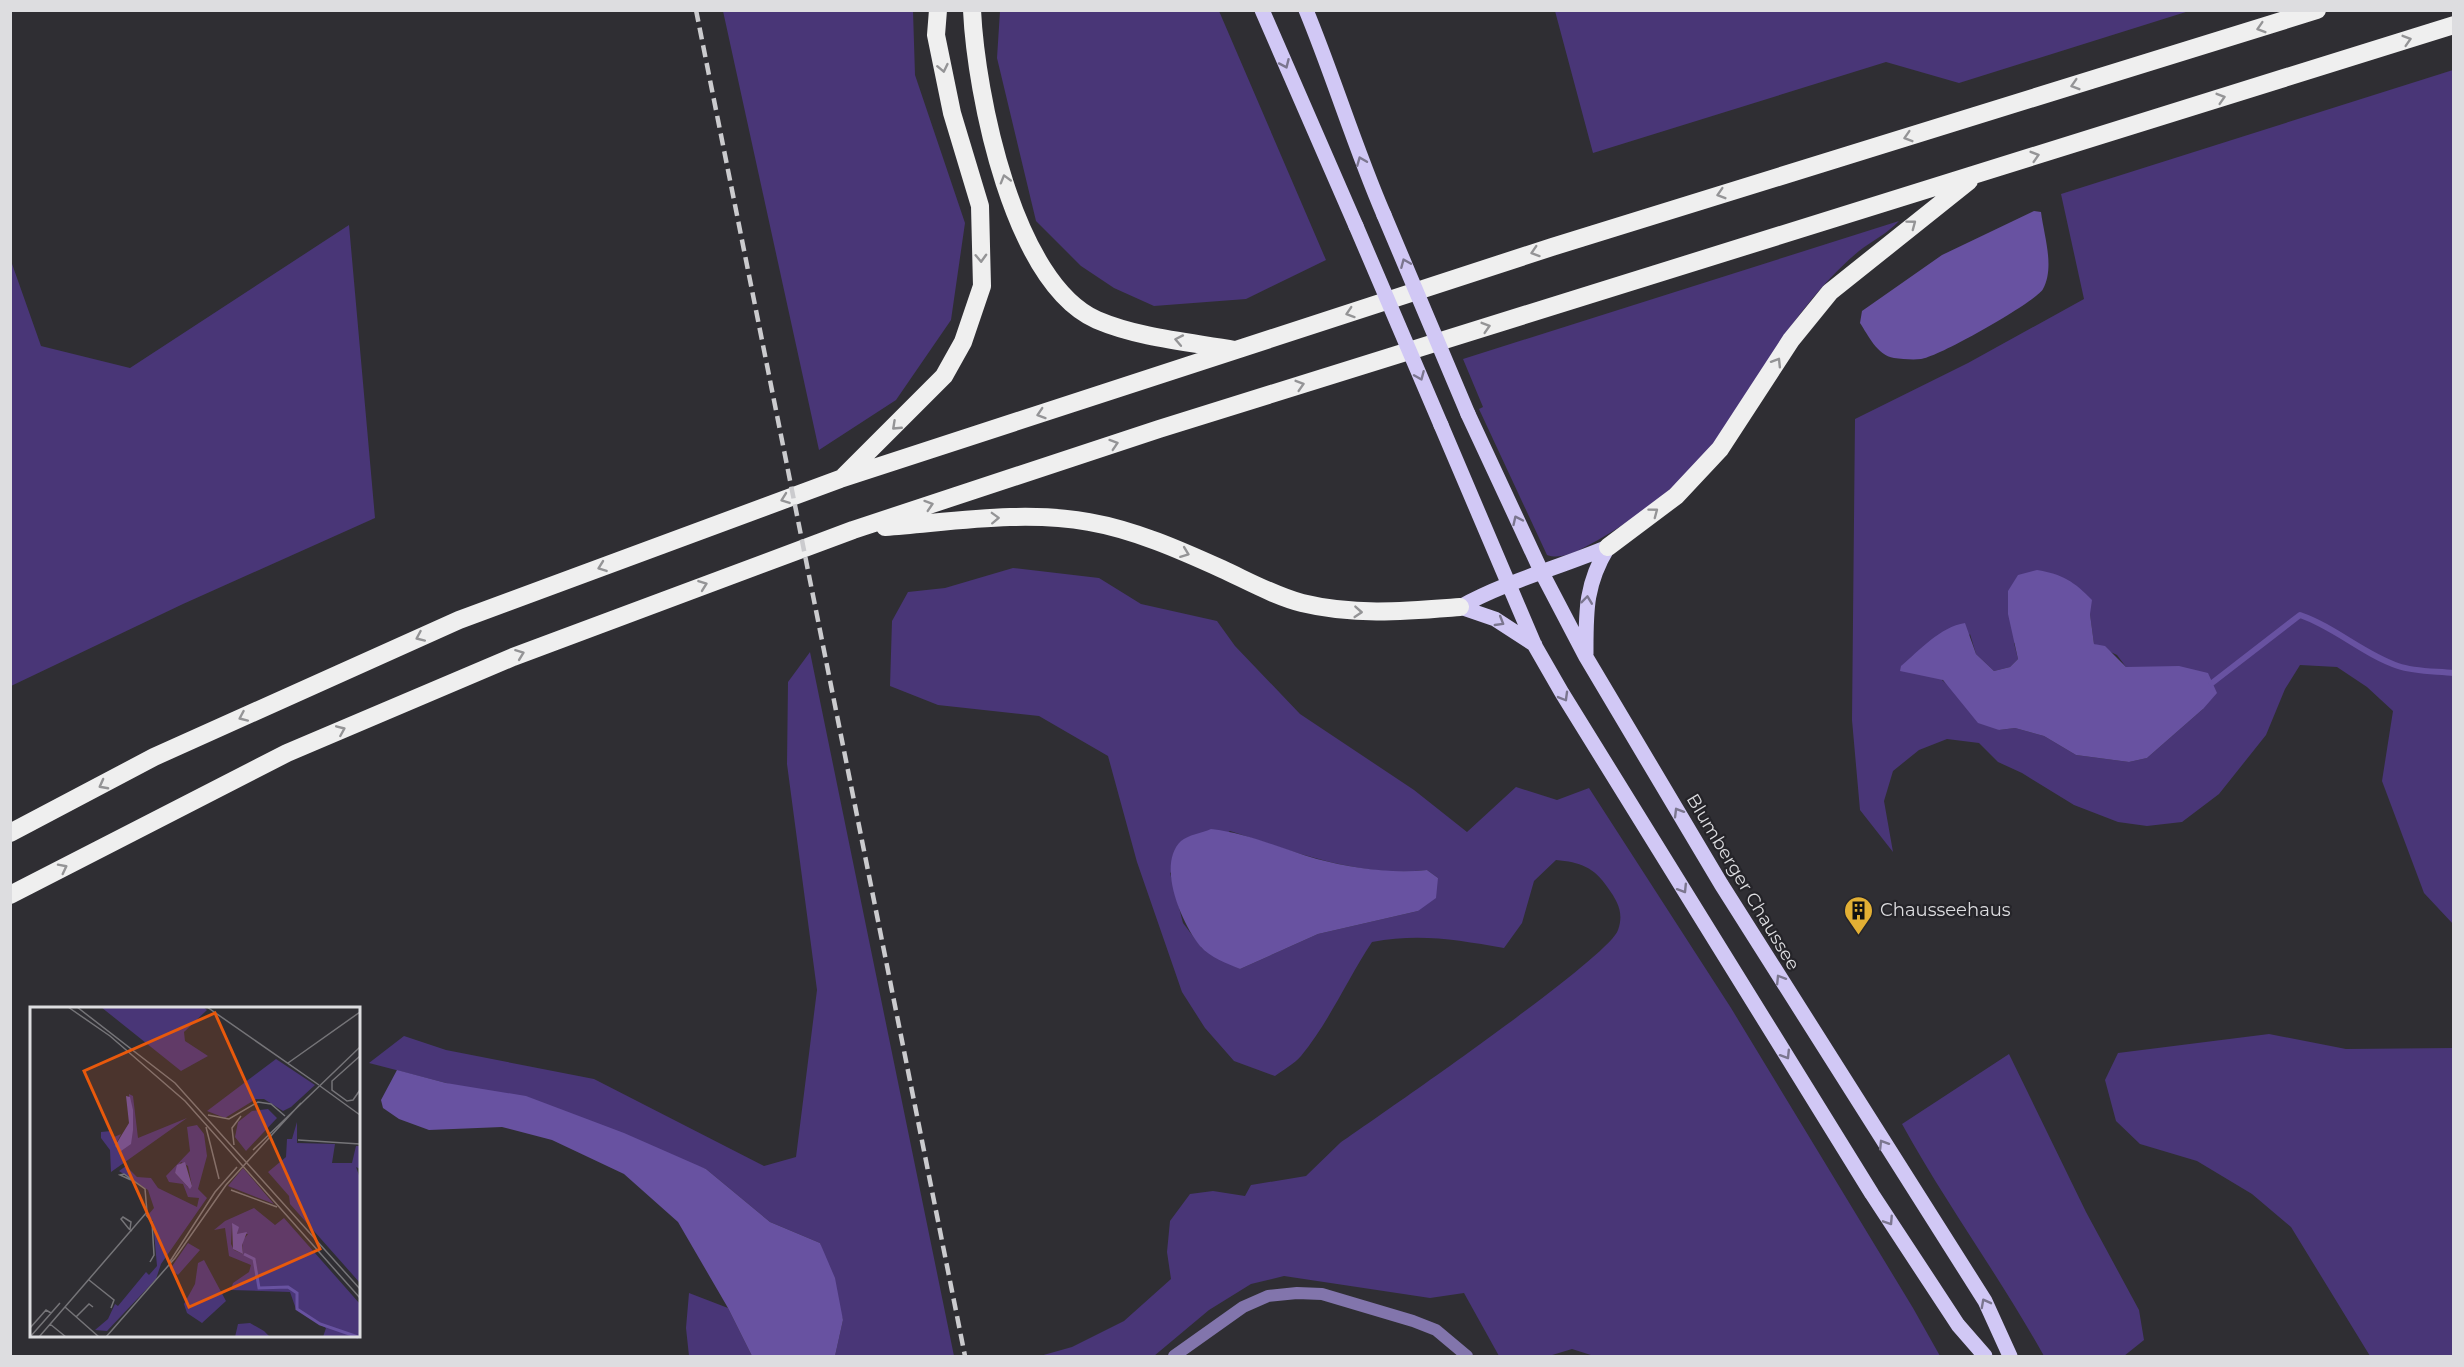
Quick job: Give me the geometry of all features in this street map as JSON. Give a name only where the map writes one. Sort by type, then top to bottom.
[{"type":"highway","points":[[840,479],[944,376],[963,342],[982,286],[980,206],[952,113],[936,35],[938,10]]},
{"type":"highway","points":[[972,10],[973,39],[984,107],[1023,234],[1048,278],[1068,301],[1096,320],[1133,331],[1237,350]]},
{"type":"highway","points":[[10,833],[154,757],[459,620],[840,479],[1552,247],[2317,10]]},
{"type":"highway","points":[[10,895],[287,753],[513,657],[853,530],[1158,429],[2454,25]]},
{"type":"highway","points":[[1608,547],[1676,496],[1720,449],[1791,340],[1830,292],[1881,248],[1979,174]]},
{"type":"highway","points":[[853,530],[991,518],[1089,522],[1131,533],[1190,554],[1300,603],[1339,610],[1380,613],[1460,608]]},
{"type":"main road","points":[[1262,10],[1535,646],[1594,748],[1872,1194],[1958,1324],[1985,1356]]},
{"type":"main road","name":"Blumberger Chaussee","points":[[1306,10],[1359,157],[1468,414],[1542,573],[1586,657],[1721,885],[1985,1301],[2010,1356]]},
{"type":"main road","points":[[1460,608],[1508,583],[1542,573],[1608,547]]},
{"type":"main road","points":[[1586,657],[1589,586],[1595,568],[1608,547]]},
{"type":"main road","points":[[1460,608],[1495,619],[1535,646]]},
{"type":"street","points":[[1174,1356],[1243,1307],[1268,1296],[1297,1293],[1322,1294],[1413,1321],[1436,1330],[1467,1356]]},
{"type":"shaded area","points":[[1555,10],[2189,11],[1959,83],[1886,62],[1593,153]]},
{"type":"shaded area","points":[[723,11],[913,11],[915,75],[965,223],[951,320],[896,400],[819,450]]},
{"type":"shaded area","points":[[1000,11],[1219,11],[1326,260],[1246,299],[1154,306],[1114,288],[1081,266],[1036,221],[997,58]]},
{"type":"shaded area","points":[[2453,70],[2453,924],[2424,893],[2382,781],[2393,711],[2367,687],[2337,667],[2300,665],[2285,689],[2266,735],[2219,794],[2182,822],[2147,826],[2118,822],[2074,805],[2022,773],[1998,762],[1979,743],[1947,739],[1919,750],[1893,771],[1884,801],[1893,852],[1860,810],[1852,720],[1855,419],[1968,363],[2084,299],[2061,194]],"holes":[[[2090,614],[2094,644],[2117,655],[2126,667],[2148,668],[2203,709],[2147,758],[2129,762],[2076,755],[2044,736],[2015,728],[1999,730],[1942,680],[1970,634],[1976,654],[1994,671],[2010,667],[2018,659],[2014,643]]]},
{"type":"shaded area","points":[[2034,211],[2041,212],[2048,261],[2043,289],[2036,296],[1985,328],[1946,349],[1921,359],[1894,358],[1883,353],[1874,344],[1860,323],[1862,311],[1942,255]]},
{"type":"shaded area","points":[[1899,221],[1852,257],[1814,297],[1784,336],[1719,437],[1679,482],[1632,519],[1580,550],[1567,555],[1547,555],[1479,409],[1483,407],[1463,359]]},
{"type":"shaded area","points":[[349,225],[375,518],[183,604],[11,686],[11,261],[41,346],[130,368]]},
{"type":"shaded area","points":[[1013,568],[1099,578],[1141,604],[1217,621],[1235,646],[1300,714],[1414,790],[1467,832],[1516,787],[1557,800],[1589,788],[1731,1008],[1940,1356],[1594,1356],[1572,1349],[1549,1356],[1499,1356],[1464,1293],[1430,1298],[1284,1276],[1251,1284],[1209,1310],[1154,1356],[1040,1356],[1072,1347],[1124,1321],[1171,1279],[1167,1252],[1170,1221],[1190,1194],[1213,1191],[1245,1196],[1251,1185],[1306,1176],[1340,1143],[1443,1071],[1576,971],[1605,946],[1618,930],[1620,913],[1615,898],[1592,870],[1572,862],[1556,860],[1534,881],[1522,923],[1504,948],[1454,940],[1422,938],[1372,942],[1320,1029],[1295,1062],[1275,1076],[1234,1061],[1205,1028],[1182,992],[1137,862],[1108,756],[1039,716],[938,705],[890,686],[892,621],[908,592],[945,588]],"holes":[[[1230,831],[1327,861],[1377,870],[1427,870],[1438,878],[1418,911],[1318,934],[1240,969],[1202,948],[1183,923],[1170,873]]]},
{"type":"shaded area","points":[[2037,570],[2068,580],[2092,600],[2090,614],[2094,644],[2105,646],[2126,667],[2179,666],[2208,673],[2217,693],[2203,709],[2147,758],[2129,762],[2076,755],[2044,736],[2015,728],[1999,730],[1978,723],[1943,680],[1900,671],[1901,666],[1939,634],[1965,623],[1976,654],[1994,671],[2010,667],[2018,659],[2008,614],[2008,591],[2018,575]]},
{"type":"shaded area","points":[[810,652],[954,1356],[835,1356],[843,1320],[820,1243],[770,1222],[706,1169],[446,1083],[369,1063],[404,1036],[446,1050],[594,1079],[764,1166],[796,1157],[817,990],[787,764],[788,682]]},
{"type":"shaded area","points":[[1211,829],[1238,834],[1317,859],[1344,865],[1386,871],[1427,870],[1438,878],[1436,898],[1418,911],[1318,934],[1240,969],[1214,957],[1200,946],[1186,924],[1174,894],[1171,864],[1174,852],[1184,839]]},
{"type":"shaded area","points":[[2269,1034],[2346,1049],[2453,1048],[2453,1356],[2370,1356],[2291,1227],[2252,1194],[2197,1161],[2140,1144],[2116,1121],[2105,1080],[2118,1053]]},
{"type":"shaded area","points":[[2009,1054],[2086,1212],[2139,1310],[2144,1340],[2124,1356],[2044,1356],[1902,1124]]},
{"type":"shaded area","points":[[397,1070],[446,1083],[526,1096],[624,1133],[706,1169],[770,1222],[820,1243],[835,1278],[843,1320],[835,1356],[752,1356],[728,1308],[678,1222],[624,1174],[552,1140],[502,1127],[429,1130],[399,1119],[383,1108],[381,1100]]},
{"type":"shaded area","points":[[689,1293],[728,1308],[752,1356],[689,1356],[686,1328]]},
{"type":"waterway","points":[[2212,683],[2300,615],[2398,666],[2454,673]]},
{"type":"railway","points":[[696,10],[965,1356]]},
{"type":"place","name":"Chausseehaus","points":[[1859,936]]}]
